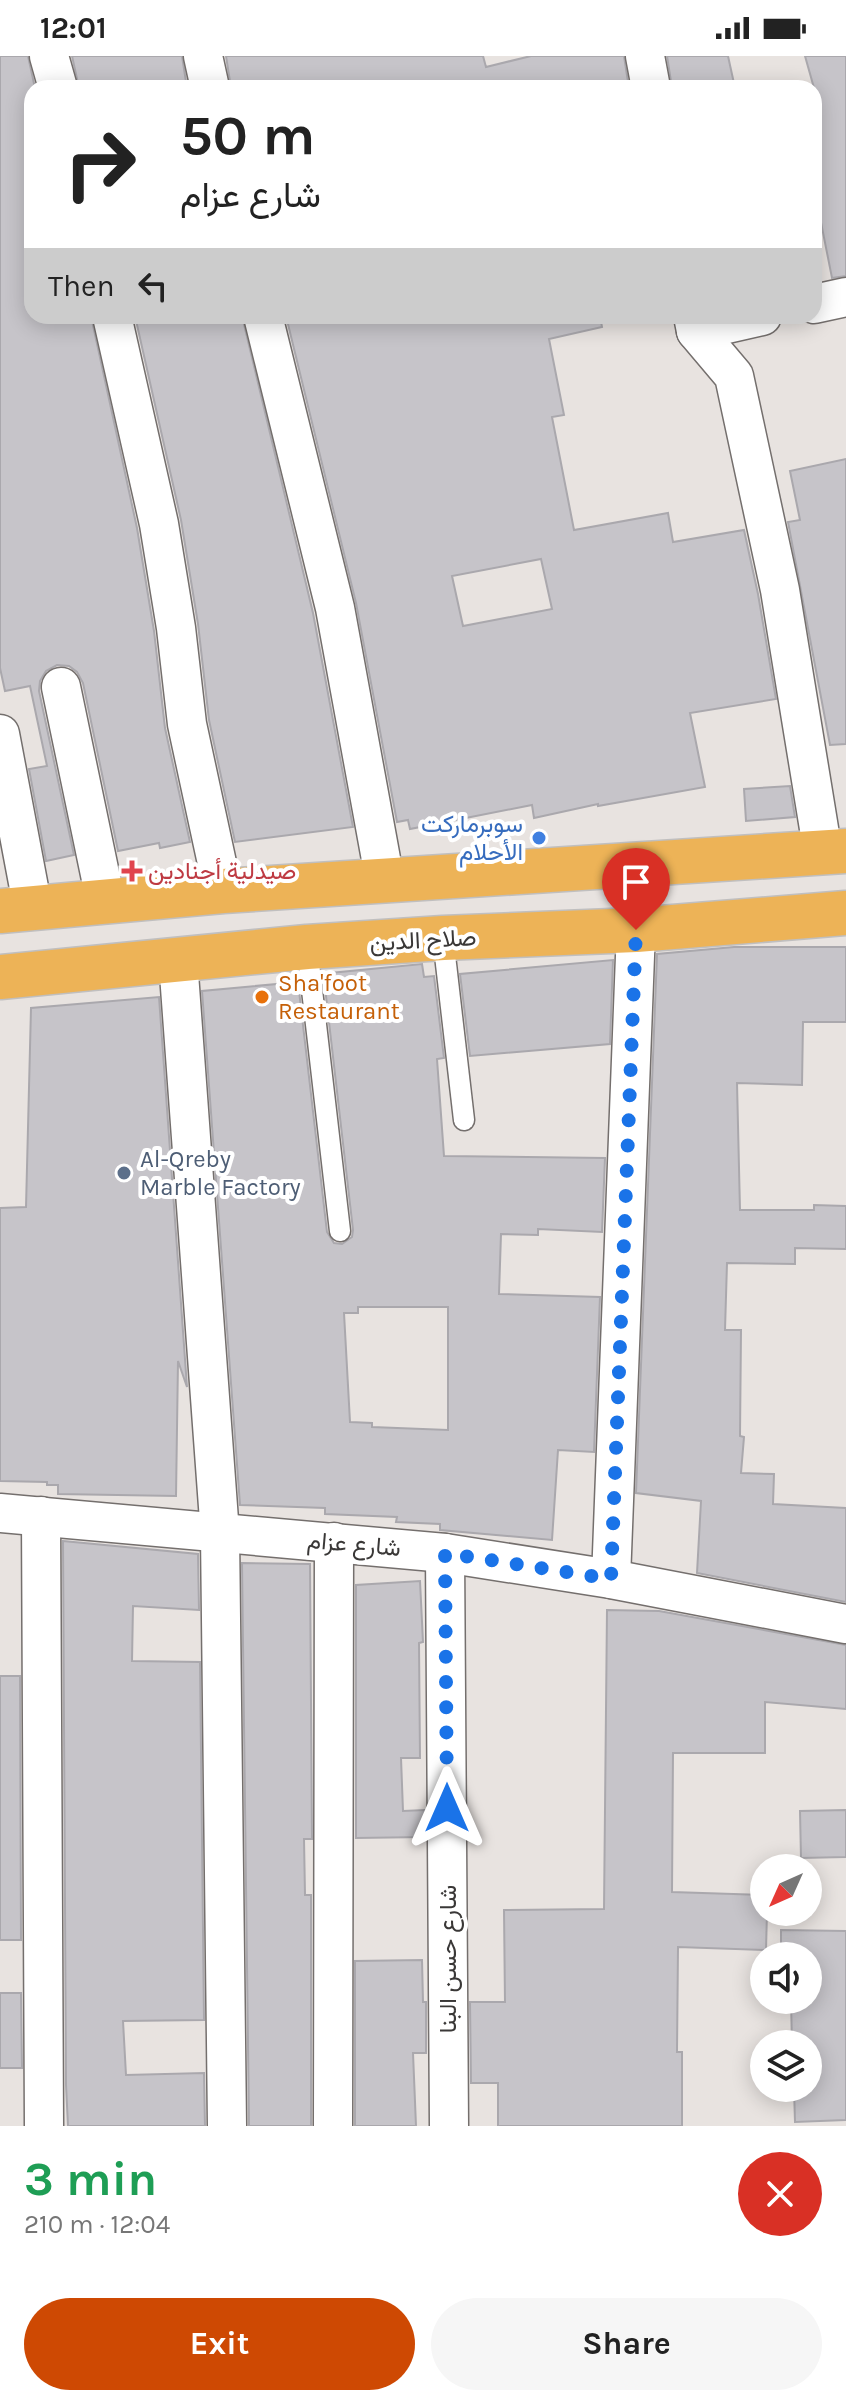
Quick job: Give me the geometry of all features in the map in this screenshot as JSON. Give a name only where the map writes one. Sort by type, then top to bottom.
[{"type":"highway","points":[[16,910],[223,891],[834,852]]},
{"type":"highway","name":"صلاح الدين","points":[[0,977],[307,947],[636,930],[846,913]]},
{"type":"street","points":[[49,56],[56,80]]},
{"type":"street","points":[[203,56],[208,80]]},
{"type":"street","points":[[645,56],[650,80]]},
{"type":"street","points":[[822,302],[846,297]]},
{"type":"street","points":[[114,324],[159,524],[176,628],[187,724],[223,891]]},
{"type":"street","points":[[265,324],[335,608],[385,881]]},
{"type":"street","points":[[695,324],[734,376],[834,852]]},
{"type":"street","points":[[61,687],[106,903]]},
{"type":"street","points":[[0,734],[16,910]]},
{"type":"street","points":[[611,1579],[636,930]]},
{"type":"street","points":[[178,960],[220,1534],[227,2126]]},
{"type":"street","name":"شارع عزام","points":[[0,1513],[445,1553],[611,1579],[846,1624]]},
{"type":"street","points":[[41,1516],[44,2126]]},
{"type":"street","points":[[333,2126],[334,1542]]},
{"type":"street","name":"شارع حسن البنا","points":[[445,1553],[449,2126]]},
{"type":"lane","points":[[443,938],[464,1120]]},
{"type":"lane","points":[[307,947],[340,1231]]},
{"type":"building","points":[[0,56],[28,56],[33,80],[24,80],[24,324],[93,324],[137,528],[154,631],[165,728],[190,842],[160,848],[159,843],[118,851],[83,683],[69,666],[57,665],[46,671],[39,691],[74,855],[46,861],[29,769],[47,766],[30,686],[5,691],[0,668]]},
{"type":"building","points":[[72,56],[182,56],[186,80],[77,80]]},
{"type":"building","points":[[226,56],[483,56],[486,67],[531,56],[624,56],[628,80],[230,80]]},
{"type":"building","points":[[667,56],[728,56],[733,80],[671,80]]},
{"type":"building","points":[[805,56],[846,56],[846,276],[832,278],[822,227],[822,80],[812,80]]},
{"type":"building","points":[[137,324],[244,324],[313,613],[353,827],[235,842],[209,720],[198,624],[181,520]]},
{"type":"building","points":[[288,324],[601,324],[602,327],[549,339],[564,415],[552,417],[574,530],[668,513],[673,542],[744,530],[776,699],[690,713],[705,787],[534,818],[532,805],[410,829],[408,820],[397,822],[356,603]],"holes":[[[541,559],[552,609],[463,626],[452,576]]]},
{"type":"building","points":[[846,459],[846,744],[830,745],[788,522],[800,520],[790,471]]},
{"type":"building","points":[[790,786],[795,817],[746,821],[744,789]]},
{"type":"building","points":[[734,947],[846,947],[846,1022],[803,1022],[802,1085],[737,1083],[740,1210],[814,1210],[814,1205],[846,1206],[846,1249],[795,1248],[795,1264],[727,1263],[725,1330],[741,1330],[740,1436],[744,1437],[741,1473],[774,1474],[773,1504],[846,1508],[846,1602],[697,1573],[701,1501],[636,1493],[657,954]]},
{"type":"building","points":[[613,960],[610,1044],[470,1056],[460,974]]},
{"type":"building","points":[[422,964],[424,977],[434,976],[444,1058],[437,1059],[444,1156],[605,1158],[602,1232],[538,1229],[538,1235],[501,1234],[499,1294],[600,1297],[594,1452],[558,1450],[552,1540],[440,1530],[440,1524],[396,1522],[397,1517],[325,1514],[325,1508],[240,1505],[202,991],[298,982],[327,1232],[334,1243],[342,1244],[352,1237],[353,1230],[324,979],[330,979],[330,973]],"holes":[[[358,1307],[448,1307],[448,1430],[372,1427],[372,1423],[350,1422],[344,1313],[358,1313]]]},
{"type":"building","points":[[159,997],[187,1387],[178,1361],[176,1496],[58,1494],[58,1485],[47,1485],[47,1482],[0,1481],[0,1208],[26,1207],[31,1008]]},
{"type":"building","points":[[63,1541],[198,1554],[199,1610],[133,1606],[132,1661],[200,1662],[204,2020],[123,2021],[126,2075],[204,2073],[205,2126],[68,2126]]},
{"type":"building","points":[[242,1563],[310,1564],[312,1839],[304,1839],[305,1895],[311,1895],[311,2126],[249,2126]]},
{"type":"building","points":[[420,1581],[423,1642],[419,1643],[420,1758],[401,1758],[403,1811],[425,1810],[425,1837],[356,1838],[356,1585]]},
{"type":"building","points":[[607,1610],[659,1611],[846,1645],[846,1709],[765,1702],[765,1753],[673,1753],[672,1892],[750,1895],[750,1926],[767,1926],[766,1942],[750,1942],[750,1949],[678,1947],[677,2052],[682,2052],[682,2126],[498,2126],[498,2083],[471,2083],[470,2002],[505,2002],[504,1910],[604,1909]]},
{"type":"building","points":[[0,1676],[20,1676],[21,1940],[0,1940]]},
{"type":"building","points":[[846,1810],[846,1857],[801,1854],[800,1811]]},
{"type":"building","points":[[781,1930],[846,1931],[846,2120],[795,2122],[794,2102],[822,2102],[822,2030],[792,2030],[791,2014],[822,2014],[822,1942],[781,1942]]},
{"type":"building","points":[[422,1960],[426,2053],[413,2053],[416,2126],[355,2126],[355,1961]]},
{"type":"building","points":[[0,1993],[21,1993],[22,2068],[0,2068]]},
{"type":"place","name":"سوبرماركت الأحلام","points":[[539,838]]},
{"type":"place","name":"صيدلية أجنادين","points":[[132,871]]},
{"type":"place","name":"Sha'foot Restaurant","points":[[262,997]]},
{"type":"place","name":"Al-Qreby Marble Factory","points":[[124,1173]]},
{"type":"route","points":[[447,1808],[445,1553],[611,1579],[636,930]]}]
